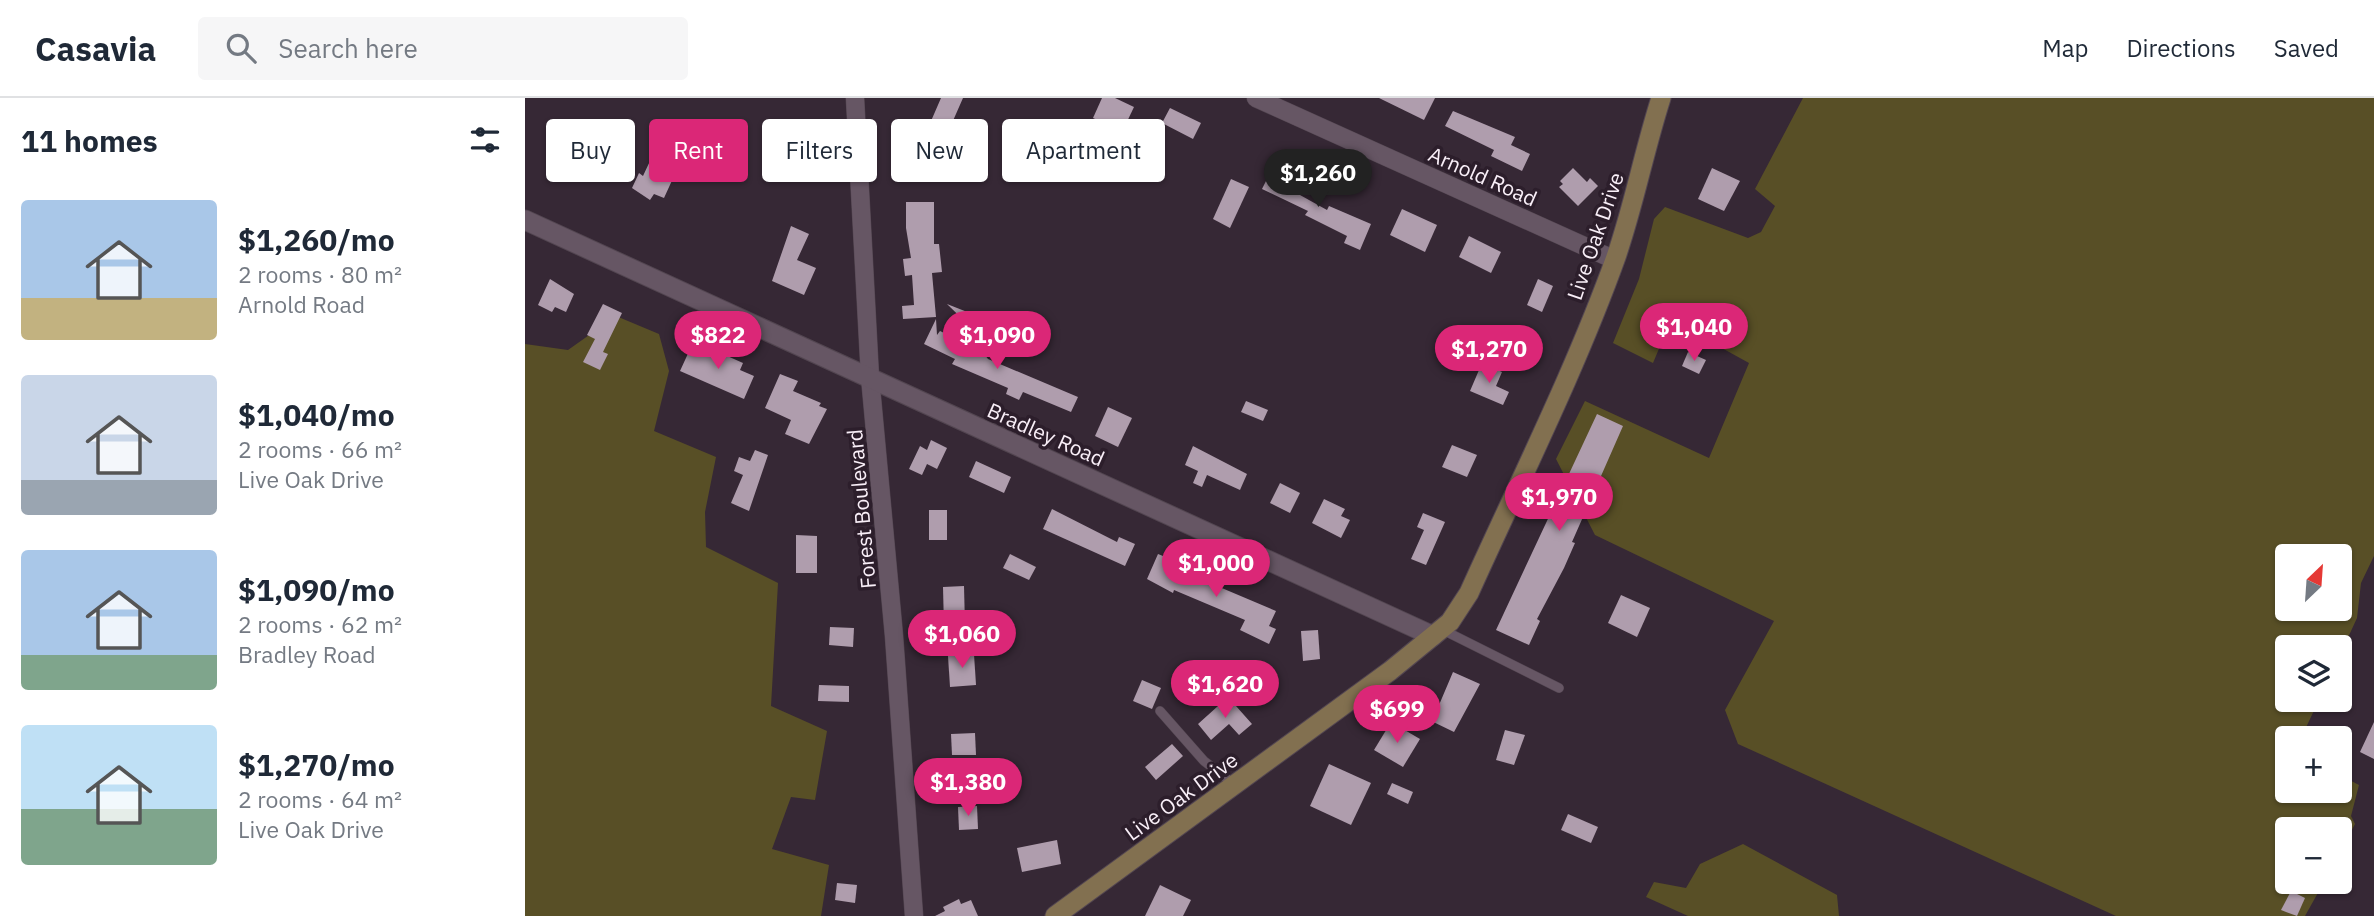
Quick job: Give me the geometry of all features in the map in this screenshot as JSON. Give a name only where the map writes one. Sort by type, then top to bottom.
[{"type":"main road","name":"Live Oak Drive","points":[[1059,915],[1450,622],[1469,593],[1615,260],[1631,212],[1661,98]]},
{"type":"street","name":"Forest Boulevard","points":[[855,98],[870,377],[893,622],[914,916]]},
{"type":"street","name":"Arnold Road","points":[[1256,98],[1615,260]]},
{"type":"street","name":"Bradley Road","points":[[525,220],[1437,632]]},
{"type":"lane","points":[[1437,632],[1559,688]]},
{"type":"lane","points":[[1160,711],[1204,761],[1235,785]]},
{"type":"shaded area","points":[[1803,98],[2374,98],[2374,556],[2361,583],[2357,618],[2349,635],[2275,635],[2275,712],[2313,712],[2307,726],[2275,726],[2275,803],[2352,803],[2352,781],[2359,785],[2352,817],[2275,817],[2275,894],[2317,894],[2305,916],[2116,916],[1738,744],[1725,710],[1774,621],[1595,535],[1556,459],[1585,401],[1709,458],[1749,363],[1671,320],[1653,363],[1613,343],[1639,279],[1654,219],[1665,207],[1748,238],[1761,232],[1775,206],[1755,189]]},
{"type":"shaded area","points":[[616,316],[659,334],[669,371],[654,431],[716,457],[705,512],[706,547],[778,583],[771,706],[827,731],[815,800],[791,797],[772,849],[829,865],[821,916],[525,916],[525,344],[568,350]]},
{"type":"shaded area","points":[[1743,844],[1837,895],[1839,916],[1688,916],[1646,897],[1654,882],[1686,888],[1700,864]]},
{"type":"building","points":[[941,98],[963,98],[954,119],[932,119]]},
{"type":"building","points":[[1102,98],[1115,98],[1134,107],[1128,119],[1093,118]]},
{"type":"building","points":[[1379,98],[1435,98],[1424,120]]},
{"type":"building","points":[[1170,108],[1201,123],[1193,139],[1165,125],[1164,119]]},
{"type":"building","points":[[1453,111],[1515,137],[1511,145],[1530,154],[1522,171],[1491,156],[1494,150],[1445,126]]},
{"type":"building","points":[[649,163],[649,182],[671,182],[664,198],[654,194],[650,200],[632,188],[639,173],[643,176]]},
{"type":"building","points":[[1274,165],[1287,172],[1284,179],[1303,188],[1300,195],[1327,210],[1329,206],[1371,224],[1360,250],[1344,243],[1347,236],[1305,215],[1308,211],[1262,189]]},
{"type":"building","points":[[1573,168],[1587,182],[1590,178],[1598,186],[1578,206],[1559,187],[1563,184],[1560,181]]},
{"type":"building","points":[[1712,168],[1740,181],[1724,211],[1698,199]]},
{"type":"building","points":[[1231,179],[1249,187],[1230,228],[1213,219]]},
{"type":"building","points":[[906,202],[934,202],[934,244],[939,244],[942,272],[932,273],[936,317],[903,319],[902,306],[914,305],[912,275],[905,276],[903,259],[911,258],[906,228]]},
{"type":"building","points":[[1402,209],[1437,225],[1425,252],[1390,235]]},
{"type":"building","points":[[791,226],[809,234],[797,260],[816,268],[804,295],[772,281]]},
{"type":"building","points":[[1469,236],[1501,252],[1491,273],[1459,257]]},
{"type":"building","points":[[550,279],[574,294],[566,312],[555,307],[552,312],[538,305]]},
{"type":"building","points":[[1538,279],[1553,286],[1542,312],[1527,305]]},
{"type":"building","points":[[603,304],[622,313],[603,352],[608,354],[600,370],[583,362],[595,339],[587,335]]},
{"type":"building","points":[[947,304],[990,321],[983,339]]},
{"type":"building","points":[[936,319],[937,335],[940,331],[982,351],[988,359],[1078,397],[1071,412],[1023,392],[1019,400],[1006,394],[1008,388],[952,364],[955,359],[924,344]]},
{"type":"building","points":[[691,347],[705,353],[707,347],[743,363],[740,370],[754,376],[744,399],[680,371]]},
{"type":"building","points":[[1688,352],[1706,360],[1699,374],[1682,366]]},
{"type":"building","points":[[1482,363],[1502,372],[1496,386],[1509,392],[1503,405],[1470,391]]},
{"type":"building","points":[[780,374],[798,381],[793,391],[821,403],[819,406],[827,409],[809,444],[785,434],[791,420],[765,408]]},
{"type":"building","points":[[1246,401],[1268,410],[1263,421],[1241,412]]},
{"type":"building","points":[[1108,407],[1132,418],[1118,447],[1095,436]]},
{"type":"building","points":[[1597,414],[1623,426],[1572,542],[1575,543],[1564,568],[1537,619],[1540,621],[1529,645],[1496,630]]},
{"type":"building","points":[[931,440],[947,448],[937,469],[927,464],[922,475],[909,469],[920,446],[927,450]]},
{"type":"building","points":[[1452,445],[1477,455],[1467,477],[1442,467]]},
{"type":"building","points":[[1193,446],[1247,474],[1240,490],[1207,475],[1202,487],[1193,483],[1198,471],[1185,465]]},
{"type":"building","points":[[755,450],[768,455],[749,511],[731,503],[743,475],[734,471],[739,457],[750,461]]},
{"type":"building","points":[[976,461],[1011,477],[1004,493],[969,477]]},
{"type":"building","points":[[1280,483],[1300,493],[1290,513],[1270,503]]},
{"type":"building","points":[[1324,499],[1345,509],[1341,516],[1350,520],[1341,538],[1312,523]]},
{"type":"building","points":[[1052,509],[1117,542],[1119,537],[1135,544],[1125,566],[1043,529]]},
{"type":"building","points":[[929,510],[947,510],[947,540],[929,540]]},
{"type":"building","points":[[1423,513],[1445,522],[1426,565],[1411,559],[1424,530],[1417,527]]},
{"type":"building","points":[[796,535],[817,536],[817,573],[796,573]]},
{"type":"building","points":[[1010,554],[1036,567],[1029,580],[1003,568]]},
{"type":"building","points":[[1158,554],[1168,558],[1165,564],[1276,611],[1269,626],[1276,629],[1269,644],[1240,630],[1245,620],[1174,590],[1173,593],[1147,579]]},
{"type":"building","points":[[964,586],[965,626],[944,627],[943,587]]},
{"type":"building","points":[[1621,595],[1650,608],[1637,637],[1608,623]]},
{"type":"building","points":[[830,627],[854,628],[853,647],[829,645]]},
{"type":"building","points":[[1318,630],[1320,659],[1303,661],[1301,631]]},
{"type":"building","points":[[974,654],[976,685],[950,687],[948,656]]},
{"type":"building","points":[[1453,672],[1480,684],[1454,732],[1423,717],[1431,701],[1439,705]]},
{"type":"building","points":[[1142,680],[1161,688],[1152,709],[1133,701]]},
{"type":"building","points":[[819,685],[849,686],[849,702],[818,701]]},
{"type":"building","points":[[1228,697],[1252,724],[1239,735],[1229,724],[1211,740],[1198,724]]},
{"type":"building","points":[[1391,722],[1420,739],[1403,767],[1374,750]]},
{"type":"building","points":[[2374,722],[2374,759],[2360,752]]},
{"type":"building","points":[[1505,730],[1525,735],[1514,765],[1496,760]]},
{"type":"building","points":[[975,733],[976,755],[952,755],[951,734]]},
{"type":"building","points":[[1172,744],[1183,756],[1156,780],[1145,767]]},
{"type":"building","points":[[1329,764],[1371,783],[1351,825],[1310,806]]},
{"type":"building","points":[[1392,783],[1413,792],[1408,804],[1387,794]]},
{"type":"building","points":[[977,806],[978,829],[959,830],[958,807]]},
{"type":"building","points":[[1568,814],[1598,827],[1591,843],[1561,830]]},
{"type":"building","points":[[1057,840],[1061,864],[1022,872],[1017,848]]},
{"type":"building","points":[[837,883],[857,885],[855,903],[835,900]]},
{"type":"building","points":[[1160,885],[1191,900],[1183,916],[1145,916]]},
{"type":"building","points":[[2289,894],[2305,898],[2297,916],[2281,910]]},
{"type":"building","points":[[959,899],[961,904],[971,900],[978,916],[935,916],[945,911],[943,907]]}]
